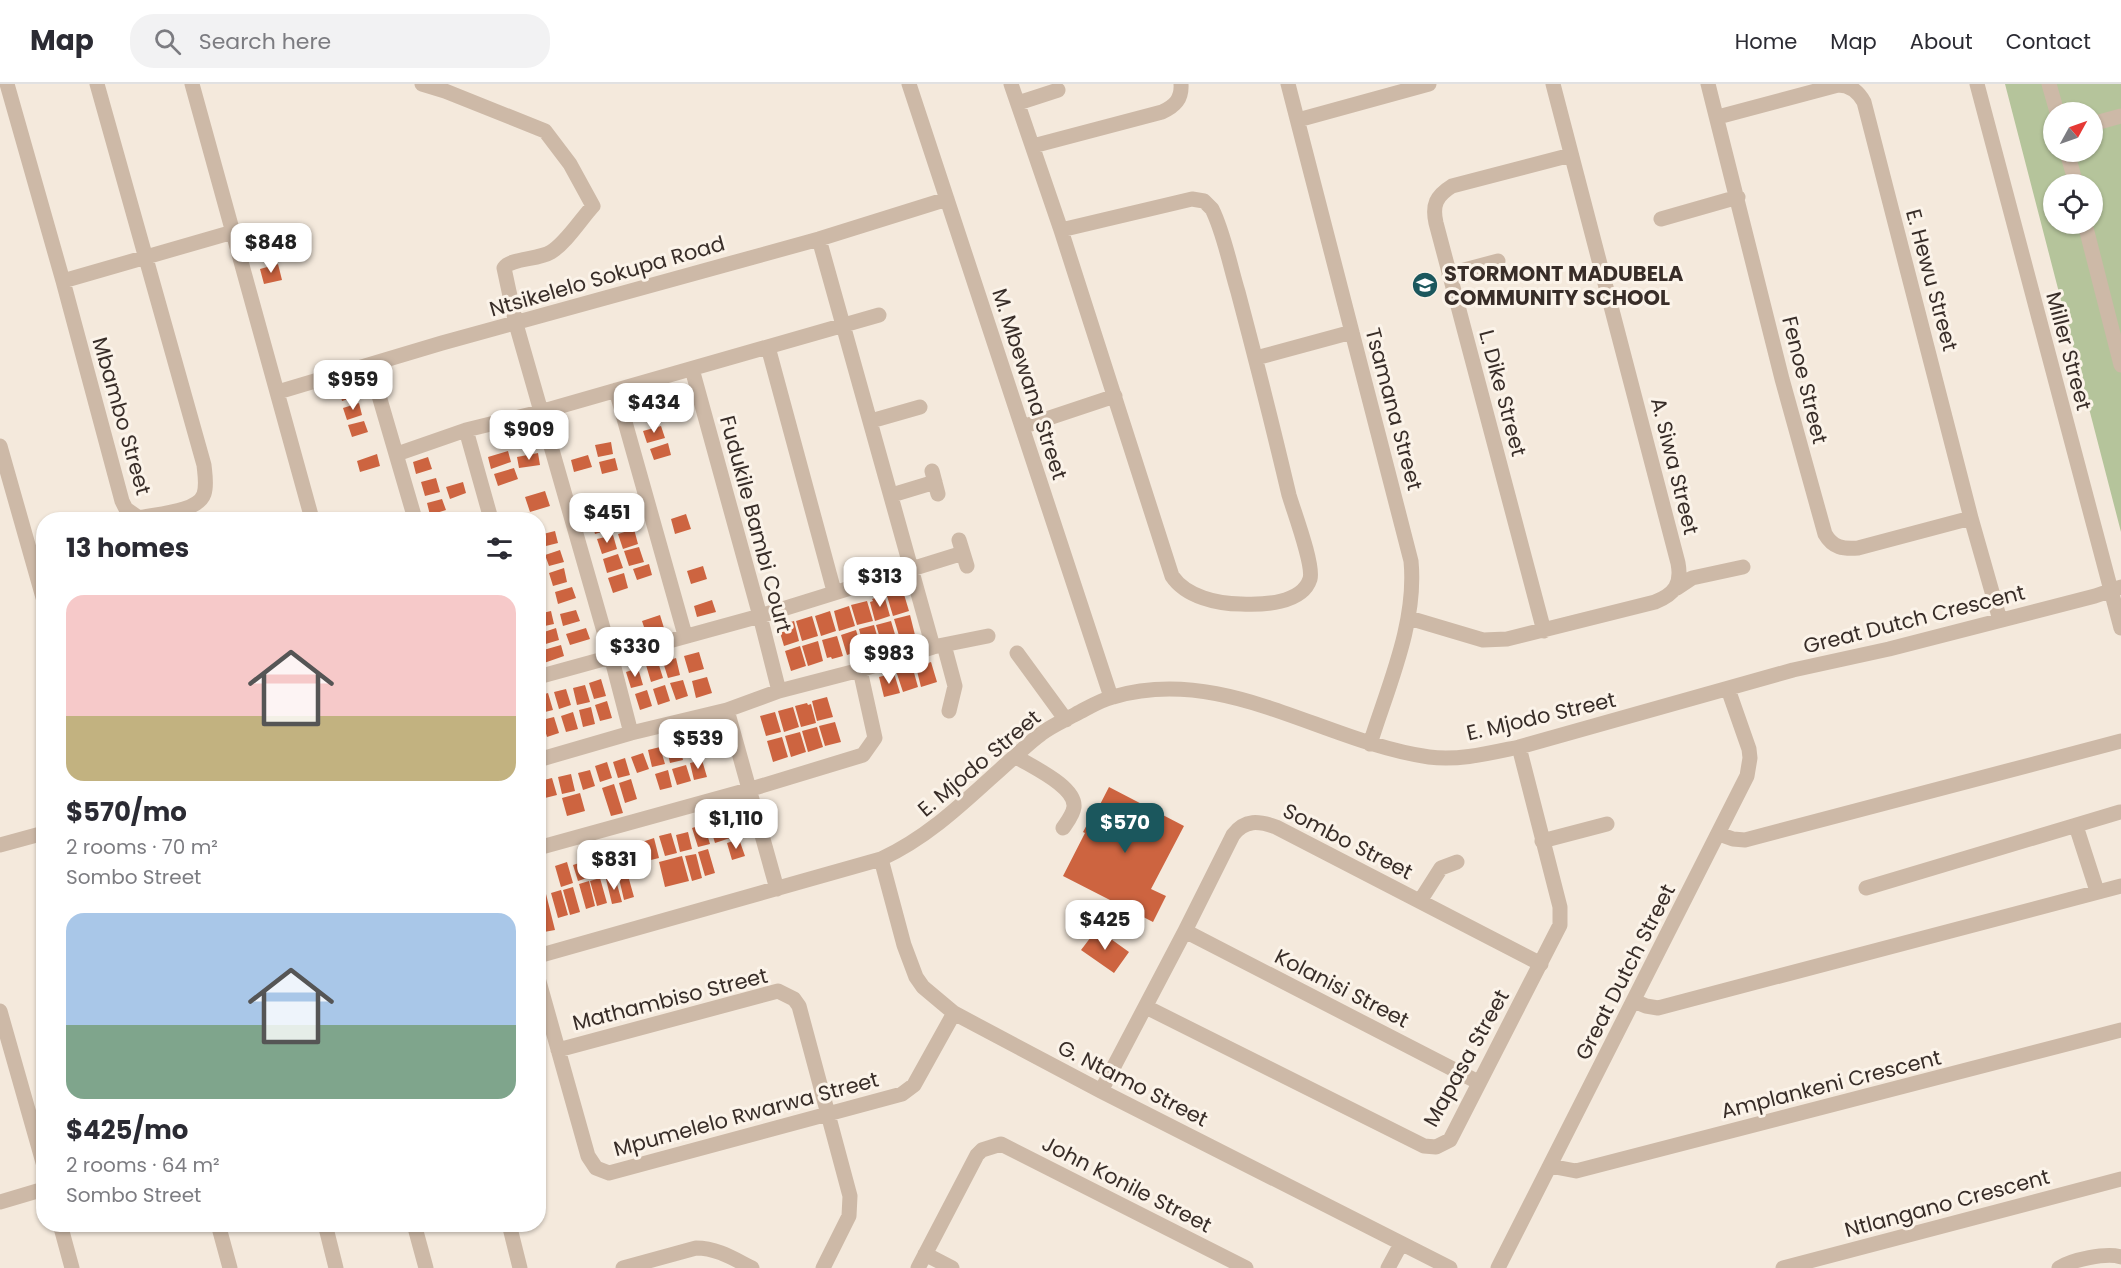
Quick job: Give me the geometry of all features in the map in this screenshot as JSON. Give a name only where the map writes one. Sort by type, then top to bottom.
[{"type":"street","name":"Mbambo Street","points":[[7,84],[63,280],[122,501],[129,512]]},
{"type":"street","name":"Mbambo Street","points":[[97,84],[204,465],[206,487],[203,497],[191,507],[167,512]]},
{"type":"street","points":[[422,84],[545,131],[570,164],[593,206],[556,248],[540,257],[509,262],[504,268],[504,274],[540,412],[631,733]]},
{"type":"street","name":"M. Mbewana Street","points":[[909,84],[1111,697]]},
{"type":"street","points":[[1011,84],[1061,230],[1163,551],[1175,580],[1190,592],[1220,602],[1246,604],[1278,602],[1300,592],[1309,580],[1310,571],[1256,358],[1215,214],[1207,203],[1192,199],[1061,230]]},
{"type":"street","points":[[1033,146],[1162,112],[1173,107],[1178,100],[1181,94],[1180,84]]},
{"type":"street","name":"Tsamana Street","points":[[1288,84],[1408,544],[1413,579],[1409,618],[1370,744]]},
{"type":"street","points":[[1298,120],[1396,88],[1429,84]]},
{"type":"street","name":"A. Siwa Street","points":[[1553,84],[1678,563],[1680,579],[1677,588]]},
{"type":"street","name":"Fenoe Street","points":[[1708,84],[1785,390],[1822,528],[1828,540],[1844,549],[1858,549],[1971,518]]},
{"type":"street","name":"Miller Street","points":[[1977,84],[2116,588],[2121,628]]},
{"type":"street","points":[[2049,84],[2054,102]]},
{"type":"street","points":[[196,85],[233,232],[310,512]]},
{"type":"street","name":"E. Hewu Street","points":[[1718,117],[1828,86],[1844,85],[1861,96],[1867,110],[1971,518],[2000,620]]},
{"type":"street","points":[[1018,103],[1058,90]]},
{"type":"street","points":[[2103,121],[2121,116]]},
{"type":"street","name":"L. Dike Street","points":[[1544,631],[1449,274],[1434,207],[1439,195],[1452,186],[1571,155]]},
{"type":"street","points":[[1661,219],[1738,197]]},
{"type":"street","name":"Ntsikelelo Sokupa Road","points":[[278,392],[819,239],[947,200]]},
{"type":"street","points":[[63,280],[233,232]]},
{"type":"street","points":[[2088,234],[2121,365]]},
{"type":"street","points":[[819,239],[892,495],[910,569],[955,686],[949,711]]},
{"type":"street","points":[[1449,274],[1498,261]]},
{"type":"street","points":[[397,454],[466,430],[540,412],[879,315]]},
{"type":"street","points":[[1256,358],[1352,332]]},
{"type":"street","points":[[768,348],[834,591]]},
{"type":"street","points":[[370,365],[413,512]]},
{"type":"street","name":"Fudukile Bambi Court","points":[[692,369],[779,691]]},
{"type":"street","points":[[616,390],[685,635]]},
{"type":"street","points":[[1022,427],[1115,396]]},
{"type":"street","points":[[871,422],[920,406]]},
{"type":"street","points":[[466,430],[489,512]]},
{"type":"street","points":[[0,446],[36,573]]},
{"type":"street","points":[[892,495],[935,482]]},
{"type":"street","points":[[546,675],[760,616],[834,591],[963,553]]},
{"type":"street","points":[[1409,618],[1483,639],[1507,639],[1655,602],[1667,597],[1692,578],[1743,567]]},
{"type":"street","name":"Great Dutch Crescent","points":[[1728,689],[1794,670],[1889,649],[2095,596],[2116,588]]},
{"type":"street","points":[[546,758],[631,733],[727,710],[779,691],[939,646],[987,635]]},
{"type":"street","points":[[1017,654],[1066,720]]},
{"type":"street","points":[[546,846],[748,790],[863,755],[875,738],[860,670]]},
{"type":"street","name":"E. Mjodo Street","points":[[546,954],[881,859],[905,848],[937,826],[1041,733],[1111,697],[1158,689],[1184,688],[1213,693],[1273,709],[1370,744],[1404,753],[1443,758],[1479,755],[1519,747],[1728,689]]},
{"type":"street","name":"Great Dutch Street","points":[[1498,1268],[1747,776],[1749,749],[1728,689]]},
{"type":"street","points":[[727,710],[777,889]]},
{"type":"street","points":[[1719,834],[1745,840],[2121,741]]},
{"type":"street","name":"Mapasa Street","points":[[1146,1007],[1424,1146],[1436,1147],[1450,1140],[1478,1082],[1559,930],[1561,919],[1560,907],[1519,747]]},
{"type":"street","points":[[1015,756],[1063,785],[1071,796],[1074,808],[1063,828]]},
{"type":"street","points":[[1866,888],[2120,812]]},
{"type":"street","name":"Sombo Street","points":[[1101,1091],[1233,835],[1250,822],[1276,827],[1541,964]]},
{"type":"street","points":[[1542,841],[1607,824]]},
{"type":"street","points":[[2076,826],[2097,891]]},
{"type":"street","points":[[0,845],[36,835]]},
{"type":"street","name":"G. Ntamo Street","points":[[881,859],[904,945],[916,977],[923,987],[954,1013],[1101,1091],[1450,1268]]},
{"type":"street","points":[[1420,901],[1441,868],[1457,862]]},
{"type":"street","points":[[1635,1001],[1658,1008],[2121,886]]},
{"type":"street","name":"Kolanisi Street","points":[[1185,931],[1478,1082]]},
{"type":"street","name":"Mathambiso Street","points":[[558,1050],[778,991],[794,999],[800,1006],[850,1196],[849,1216],[823,1268]]},
{"type":"street","name":"Mpumelelo Rwarwa Street","points":[[546,1007],[590,1162],[609,1173],[902,1094],[914,1085],[954,1013]]},
{"type":"street","points":[[0,1011],[36,1138]]},
{"type":"street","name":"Amplankeni Crescent","points":[[1550,1166],[1576,1171],[2121,1030]]},
{"type":"street","name":"John Konile Street","points":[[921,1261],[977,1155],[988,1147],[1001,1144],[1246,1268]]},
{"type":"street","name":"Ntlangano Crescent","points":[[1783,1268],[2121,1179]]},
{"type":"street","points":[[0,1202],[36,1191]]},
{"type":"street","points":[[62,1232],[72,1268]]},
{"type":"street","points":[[220,1232],[230,1268]]},
{"type":"street","points":[[327,1232],[336,1268]]},
{"type":"street","points":[[416,1232],[426,1268]]},
{"type":"street","points":[[510,1232],[520,1268]]},
{"type":"street","points":[[1388,1268],[1401,1244]]},
{"type":"street","points":[[623,1268],[696,1248],[709,1248],[752,1268]]},
{"type":"street","points":[[2059,1268],[2065,1264],[2110,1254],[2121,1257]]},
{"type":"street","points":[[921,1261],[952,1268]]},
{"type":"green space","points":[[2005,84],[2121,84],[2121,532],[2044,234],[2103,234],[2103,174],[2043,174],[2043,231]]},
{"type":"building","points":[[278,264],[282,280],[264,284],[260,269]]},
{"type":"building","points":[[354,385],[358,396],[342,401],[339,389]]},
{"type":"building","points":[[359,403],[362,415],[347,420],[343,408]]},
{"type":"building","points":[[364,421],[368,432],[352,437],[348,425]]},
{"type":"building","points":[[661,426],[665,438],[647,443],[643,431]]},
{"type":"building","points":[[611,442],[613,454],[598,457],[595,445]]},
{"type":"building","points":[[668,443],[671,455],[654,460],[650,449]]},
{"type":"building","points":[[508,451],[511,462],[491,469],[488,457]]},
{"type":"building","points":[[538,453],[540,465],[519,468],[517,457]]},
{"type":"building","points":[[377,454],[380,466],[360,472],[357,461]]},
{"type":"building","points":[[588,455],[592,467],[574,472],[571,460]]},
{"type":"building","points":[[428,457],[432,469],[416,474],[413,462]]},
{"type":"building","points":[[615,458],[618,470],[602,474],[599,462]]},
{"type":"building","points":[[514,468],[518,479],[498,486],[494,474]]},
{"type":"building","points":[[436,478],[440,492],[425,496],[421,482]]},
{"type":"building","points":[[463,482],[466,493],[450,499],[446,487]]},
{"type":"building","points":[[545,491],[550,506],[530,512],[525,497]]},
{"type":"building","points":[[622,493],[627,506],[611,511],[607,497]]},
{"type":"building","points":[[442,499],[446,510],[429,512],[427,503]]},
{"type":"building","points":[[686,514],[691,529],[675,534],[671,519]]},
{"type":"building","points":[[606,515],[611,529],[595,534],[591,519]]},
{"type":"building","points":[[634,529],[638,544],[623,549],[618,534]]},
{"type":"building","points":[[555,531],[558,543],[546,546],[546,533]]},
{"type":"building","points":[[613,535],[617,549],[602,554],[597,539]]},
{"type":"building","points":[[639,547],[644,562],[629,566],[624,551]]},
{"type":"building","points":[[560,550],[564,562],[549,566],[546,555]]},
{"type":"building","points":[[618,554],[623,568],[607,573],[603,559]]},
{"type":"building","points":[[649,564],[652,575],[637,580],[633,569]]},
{"type":"building","points":[[703,566],[707,579],[691,584],[687,571]]},
{"type":"building","points":[[564,568],[567,582],[553,586],[549,573]]},
{"type":"building","points":[[624,573],[628,588],[613,593],[608,578]]},
{"type":"building","points":[[572,587],[576,598],[558,604],[555,592]]},
{"type":"building","points":[[903,591],[909,611],[893,616],[887,596]]},
{"type":"building","points":[[884,595],[890,616],[875,621],[870,602]]},
{"type":"building","points":[[712,600],[716,612],[697,617],[694,606]]},
{"type":"building","points":[[867,601],[873,621],[857,625],[851,605]]},
{"type":"building","points":[[849,606],[855,626],[839,631],[834,611]]},
{"type":"building","points":[[576,610],[580,621],[563,626],[560,614]]},
{"type":"building","points":[[551,611],[554,624],[546,626],[546,612]]},
{"type":"building","points":[[830,611],[836,631],[821,636],[815,616]]},
{"type":"building","points":[[660,615],[664,628],[646,633],[642,621]]},
{"type":"building","points":[[910,615],[915,635],[900,639],[894,619]]},
{"type":"building","points":[[812,616],[818,636],[802,641],[796,621]]},
{"type":"building","points":[[794,621],[799,641],[784,646],[778,626]]},
{"type":"building","points":[[891,621],[897,641],[882,645],[876,625]]},
{"type":"building","points":[[874,625],[880,646],[864,648],[859,629]]},
{"type":"building","points":[[556,628],[559,640],[546,644],[546,631]]},
{"type":"building","points":[[586,628],[590,639],[570,645],[566,634]]},
{"type":"building","points":[[856,630],[862,650],[847,655],[841,635]]},
{"type":"building","points":[[837,636],[843,656],[827,658],[822,640]]},
{"type":"building","points":[[818,641],[823,661],[808,666],[802,646]]},
{"type":"building","points":[[561,645],[564,656],[546,662],[546,649]]},
{"type":"building","points":[[800,646],[806,666],[791,671],[785,651]]},
{"type":"building","points":[[699,652],[704,669],[689,673],[684,656]]},
{"type":"building","points":[[676,658],[680,675],[668,678],[663,662]]},
{"type":"building","points":[[658,662],[663,678],[651,682],[646,665]]},
{"type":"building","points":[[931,662],[937,682],[921,687],[916,667]]},
{"type":"building","points":[[638,668],[643,685],[631,688],[626,672]]},
{"type":"building","points":[[908,668],[908,670],[913,669],[918,687],[903,692],[896,671]]},
{"type":"building","points":[[894,673],[900,693],[884,697],[879,677]]},
{"type":"building","points":[[707,677],[712,693],[696,698],[692,681]]},
{"type":"building","points":[[601,679],[606,696],[594,699],[589,683]]},
{"type":"building","points":[[683,680],[688,696],[676,700],[670,683]]},
{"type":"building","points":[[585,685],[590,702],[577,705],[573,688]]},
{"type":"building","points":[[665,685],[670,701],[658,705],[653,689]]},
{"type":"building","points":[[566,689],[571,705],[559,709],[554,692]]},
{"type":"building","points":[[647,690],[652,706],[640,710],[635,694]]},
{"type":"building","points":[[548,693],[553,710],[546,712],[546,694]]},
{"type":"building","points":[[827,697],[833,717],[817,721],[812,701]]},
{"type":"building","points":[[607,701],[612,718],[600,721],[595,705]]},
{"type":"building","points":[[811,704],[816,723],[801,727],[795,706]]},
{"type":"building","points":[[591,707],[595,724],[583,727],[579,710]]},
{"type":"building","points":[[793,707],[799,727],[784,732],[778,711]]},
{"type":"building","points":[[573,712],[578,729],[566,732],[561,716]]},
{"type":"building","points":[[775,712],[781,732],[766,736],[760,716]]},
{"type":"building","points":[[554,717],[559,733],[547,737],[546,719]]},
{"type":"building","points":[[835,722],[841,742],[825,746],[819,726]]},
{"type":"building","points":[[817,727],[823,747],[808,752],[802,731]]},
{"type":"building","points":[[714,732],[719,749],[707,752],[702,736]]},
{"type":"building","points":[[800,732],[806,752],[791,757],[785,736]]},
{"type":"building","points":[[695,736],[700,753],[688,756],[683,740]]},
{"type":"building","points":[[782,737],[788,757],[773,762],[767,741]]},
{"type":"building","points":[[679,743],[683,760],[670,763],[666,746]]},
{"type":"building","points":[[660,747],[665,764],[652,767],[648,750]]},
{"type":"building","points":[[643,753],[649,769],[637,773],[631,757]]},
{"type":"building","points":[[625,758],[630,775],[618,778],[613,762]]},
{"type":"building","points":[[702,760],[707,777],[694,780],[690,763]]},
{"type":"building","points":[[607,762],[612,778],[600,782],[595,766]]},
{"type":"building","points":[[686,765],[691,781],[677,785],[672,769]]},
{"type":"building","points":[[590,770],[595,786],[583,790],[578,773]]},
{"type":"building","points":[[668,770],[672,787],[660,790],[655,774]]},
{"type":"building","points":[[571,774],[575,791],[562,794],[558,777]]},
{"type":"building","points":[[552,778],[557,795],[546,798],[546,780]]},
{"type":"building","points":[[631,779],[637,799],[625,803],[619,783]]},
{"type":"building","points":[[614,784],[623,813],[611,816],[602,788]]},
{"type":"building","points":[[1109,787],[1184,826],[1151,889],[1166,896],[1153,922],[1063,876],[1085,833],[1083,832]]},
{"type":"building","points":[[580,793],[585,811],[567,816],[562,798]]},
{"type":"building","points":[[740,817],[745,833],[732,837],[728,820]]},
{"type":"building","points":[[724,822],[730,838],[715,843],[710,827]]},
{"type":"building","points":[[704,824],[710,844],[698,847],[692,828]]},
{"type":"building","points":[[688,832],[692,849],[680,852],[676,835]]},
{"type":"building","points":[[671,833],[677,853],[665,856],[659,836]]},
{"type":"building","points":[[654,838],[659,858],[647,861],[642,842]]},
{"type":"building","points":[[739,839],[745,856],[732,860],[727,843]]},
{"type":"building","points":[[639,845],[643,862],[628,866],[624,849]]},
{"type":"building","points":[[621,849],[627,869],[613,873],[607,853]]},
{"type":"building","points":[[708,849],[715,873],[705,876],[698,852]]},
{"type":"building","points":[[604,850],[608,870],[594,873],[590,853]]},
{"type":"building","points":[[696,854],[702,878],[692,881],[685,856]]},
{"type":"building","points":[[682,856],[689,881],[665,887],[659,862]]},
{"type":"building","points":[[585,861],[590,877],[578,881],[573,865]]},
{"type":"building","points":[[567,862],[573,883],[561,887],[555,866]]},
{"type":"building","points":[[627,872],[634,897],[624,900],[618,874]]},
{"type":"building","points":[[615,877],[622,902],[612,904],[606,879]]},
{"type":"building","points":[[600,878],[607,903],[597,906],[590,881]]},
{"type":"building","points":[[589,881],[595,906],[586,909],[579,884]]},
{"type":"building","points":[[573,887],[580,912],[570,915],[563,890]]},
{"type":"building","points":[[561,890],[568,915],[558,918],[551,893]]},
{"type":"building","points":[[546,894],[555,930],[546,932]]},
{"type":"building","points":[[1097,929],[1129,952],[1114,973],[1081,950]]},
{"type":"place","name":"STORMONT MADUBELA COMMUNITY SCHOOL","points":[[1425,285]]}]
